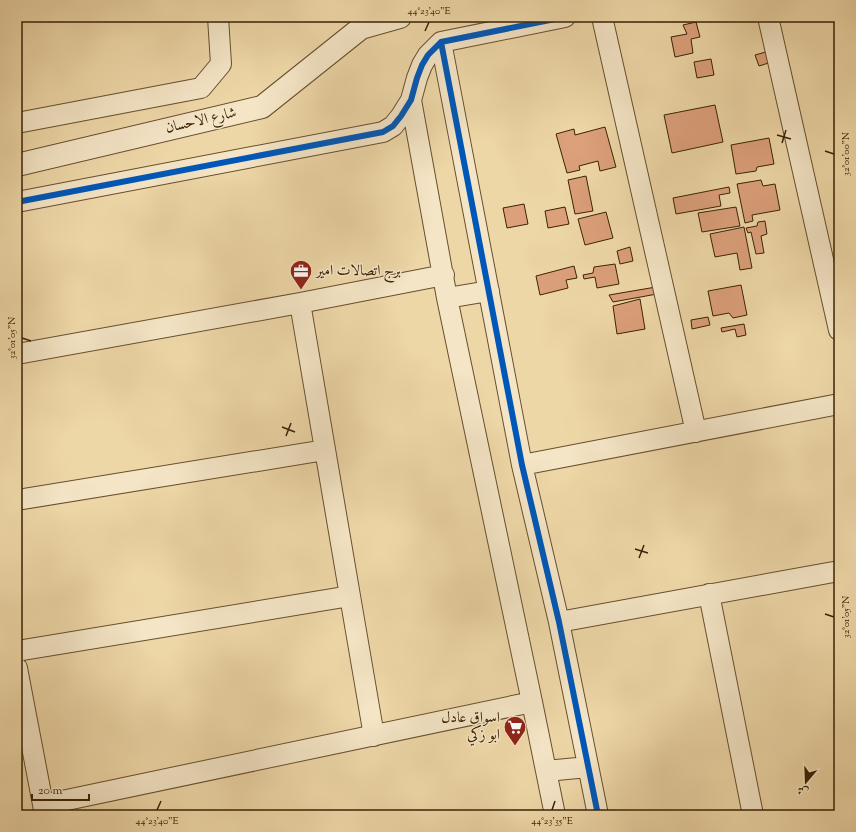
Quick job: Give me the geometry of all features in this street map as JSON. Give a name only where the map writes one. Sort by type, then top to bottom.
[{"type":"street","points":[[17,123],[200,88],[221,64],[218,17]]},
{"type":"street","name":"شارع الاحسان","points":[[17,165],[262,106],[364,22],[400,17]]},
{"type":"street","points":[[17,202],[384,132],[393,126],[401,116],[411,100],[422,65],[428,55],[441,42],[565,17]]},
{"type":"street","points":[[602,17],[696,432]]},
{"type":"street","points":[[768,17],[839,330]]},
{"type":"street","points":[[441,42],[522,465],[559,622],[598,815]]},
{"type":"street","points":[[411,100],[447,298],[555,815]]},
{"type":"street","points":[[17,354],[300,303],[444,275]]},
{"type":"street","points":[[447,298],[489,291]]},
{"type":"street","points":[[300,303],[374,736]]},
{"type":"street","points":[[522,465],[839,404]]},
{"type":"street","points":[[17,500],[325,450]]},
{"type":"street","points":[[559,622],[839,571]]},
{"type":"street","points":[[709,594],[753,815]]},
{"type":"street","points":[[17,651],[350,596]]},
{"type":"street","points":[[18,677],[44,810],[532,702]]},
{"type":"street","points":[[546,771],[588,767]]},
{"type":"building","points":[[696,22],[700,37],[691,39],[693,53],[675,57],[671,37],[687,34],[683,25]]},
{"type":"building","points":[[773,50],[775,61],[759,66],[755,55]]},
{"type":"building","points":[[711,59],[714,75],[697,78],[694,62]]},
{"type":"building","points":[[715,105],[723,142],[672,153],[664,115]]},
{"type":"building","points":[[605,127],[616,167],[600,171],[598,161],[579,166],[580,170],[567,173],[556,134],[574,129],[575,135]]},
{"type":"building","points":[[769,138],[774,164],[757,167],[756,171],[736,174],[731,145]]},
{"type":"building","points":[[586,176],[593,211],[575,214],[568,180]]},
{"type":"building","points":[[761,180],[763,186],[775,184],[780,210],[752,215],[753,221],[745,223],[737,184]]},
{"type":"building","points":[[729,187],[730,193],[719,195],[721,206],[676,214],[673,198]]},
{"type":"building","points":[[524,204],[528,224],[507,228],[503,208]]},
{"type":"building","points":[[565,207],[569,224],[548,228],[545,211]]},
{"type":"building","points":[[736,207],[740,226],[702,232],[698,213]]},
{"type":"building","points":[[606,212],[613,238],[585,245],[578,219]]},
{"type":"building","points":[[765,221],[767,234],[761,236],[764,253],[756,254],[751,232],[748,233],[746,228],[757,226],[758,222]]},
{"type":"building","points":[[744,227],[752,268],[740,270],[737,253],[715,257],[710,234]]},
{"type":"building","points":[[630,247],[633,261],[620,264],[617,251]]},
{"type":"building","points":[[615,264],[619,284],[597,288],[595,277],[584,279],[583,275],[593,273],[594,267]]},
{"type":"building","points":[[574,266],[577,278],[566,280],[568,288],[540,295],[536,276]]},
{"type":"building","points":[[741,285],[747,315],[733,318],[729,313],[713,316],[708,291]]},
{"type":"building","points":[[656,287],[657,294],[613,302],[609,295]]},
{"type":"building","points":[[640,299],[645,329],[617,334],[613,306]]},
{"type":"building","points":[[708,317],[710,325],[692,329],[691,320]]},
{"type":"building","points":[[744,324],[746,335],[737,337],[735,329],[722,332],[721,328]]},
{"type":"cycle path","points":[[17,202],[383,132],[393,126],[401,116],[411,100],[422,65],[428,55],[441,42],[565,17]]},
{"type":"cycle path","points":[[441,42],[522,465],[559,622],[598,815]]},
{"type":"place","name":"برج اتصالات امير","points":[[301,290]]},
{"type":"place","name":"اسواق عادل ابو زكي","points":[[515,746]]}]
